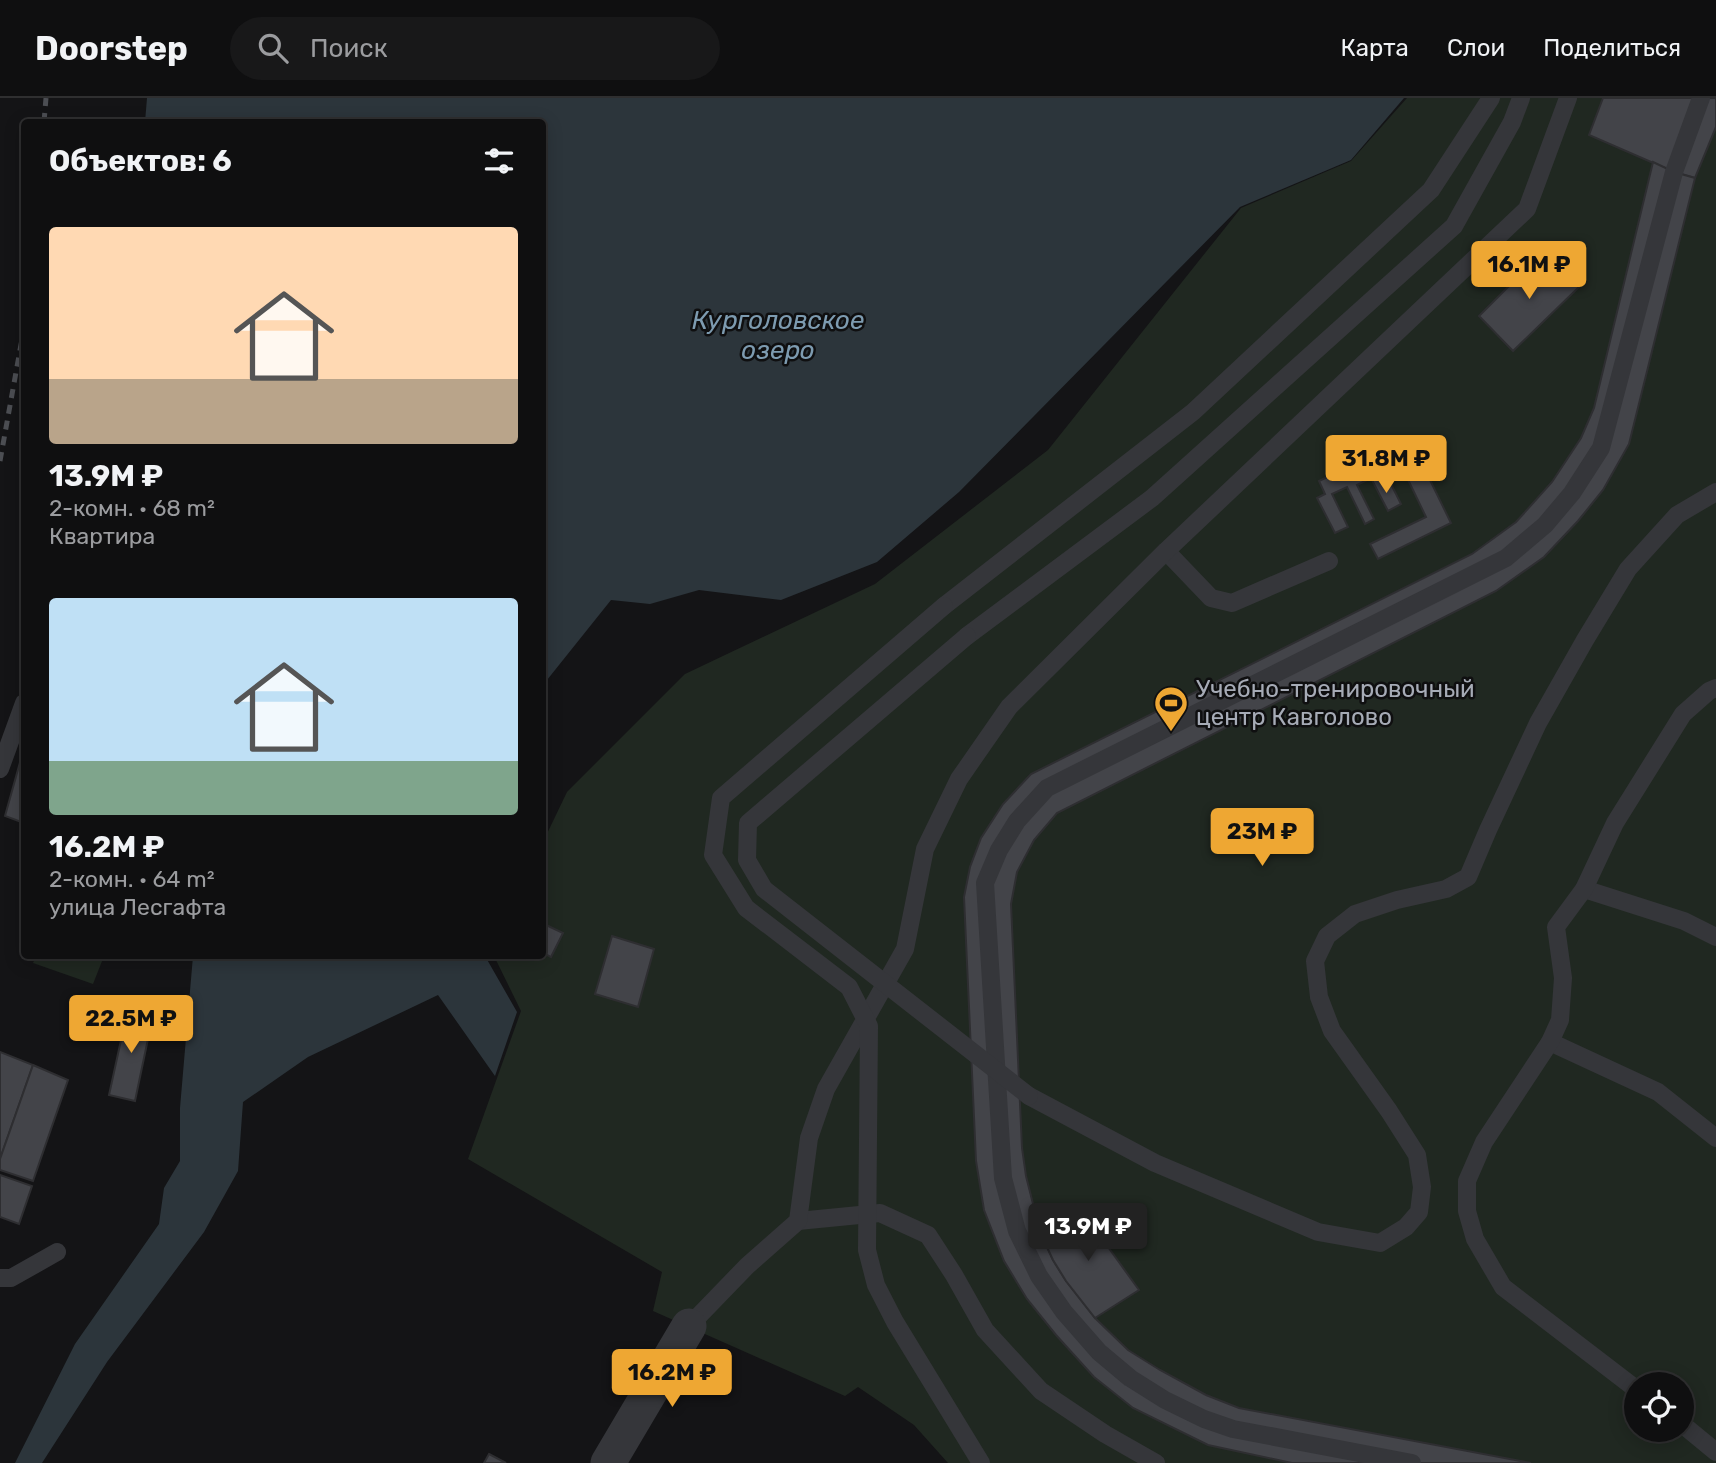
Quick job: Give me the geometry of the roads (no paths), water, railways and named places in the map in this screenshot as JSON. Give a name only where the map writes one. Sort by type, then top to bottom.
[{"type":"street","points":[[608,1463],[689,1326]]},
{"type":"lane","points":[[981,1463],[895,1322],[876,1285],[867,1250],[869,1026],[849,987],[746,908],[713,855],[722,798],[944,606],[1193,412],[1431,190],[1491,98]]},
{"type":"lane","points":[[1521,98],[1512,122],[1454,226],[1152,498],[967,636],[748,823],[747,860],[764,888],[1029,1096],[1155,1163],[1318,1232],[1380,1243],[1406,1227],[1419,1212],[1422,1187],[1417,1155],[1332,1031],[1319,997],[1315,961],[1327,936],[1355,914],[1397,900],[1446,889],[1468,877],[1538,723],[1628,569],[1677,515],[1716,492]]},
{"type":"lane","points":[[798,1221],[809,1138],[826,1089],[905,949],[925,849],[959,779],[1009,707],[1166,551],[1527,209],[1568,98]]},
{"type":"lane","points":[[1412,1463],[1233,1429],[1204,1419],[1164,1400],[1130,1378],[1099,1352],[1064,1312],[1039,1276],[1017,1230],[1003,1178],[985,883],[999,850],[1017,821],[1047,788],[1506,558],[1545,526],[1572,493],[1601,448],[1674,172],[1701,98]]},
{"type":"lane","points":[[1166,551],[1211,598],[1232,603],[1329,561]]},
{"type":"lane","points":[[1624,1380],[1503,1287],[1475,1239],[1467,1211],[1467,1181],[1484,1142],[1550,1042],[1560,1020],[1563,978],[1556,927],[1584,888],[1615,823],[1683,714],[1716,688]]},
{"type":"lane","points":[[0,769],[21,711]]},
{"type":"lane","points":[[1584,888],[1684,921],[1716,937]]},
{"type":"lane","points":[[1550,1042],[1658,1092],[1716,1138]]},
{"type":"lane","points":[[689,1326],[747,1266],[798,1221],[880,1213],[928,1235],[985,1330],[1041,1391],[1105,1434],[1156,1463]]},
{"type":"lane","points":[[0,1278],[11,1278],[57,1252]]},
{"type":"lane","points":[[1694,1433],[1716,1451]]},
{"type":"water","name":"Курголовское озеро","points":[[147,98],[1404,98],[1351,160],[1240,207],[959,492],[877,562],[781,600],[699,590],[650,604],[611,600],[546,682],[546,119],[145,119]]},
{"type":"water","points":[[193,959],[487,959],[517,1012],[495,1076],[438,995],[308,1057],[243,1102],[238,1171],[204,1232],[107,1362],[42,1463],[15,1463],[75,1344],[159,1224],[164,1188],[180,1161],[180,1108]]},
{"type":"railway","points":[[44,119],[46,98]]},
{"type":"railway","points":[[0,461],[21,345]]},
{"type":"place","name":"Учебно-тренировочный центр Кавголово","points":[[1171,733]]}]
